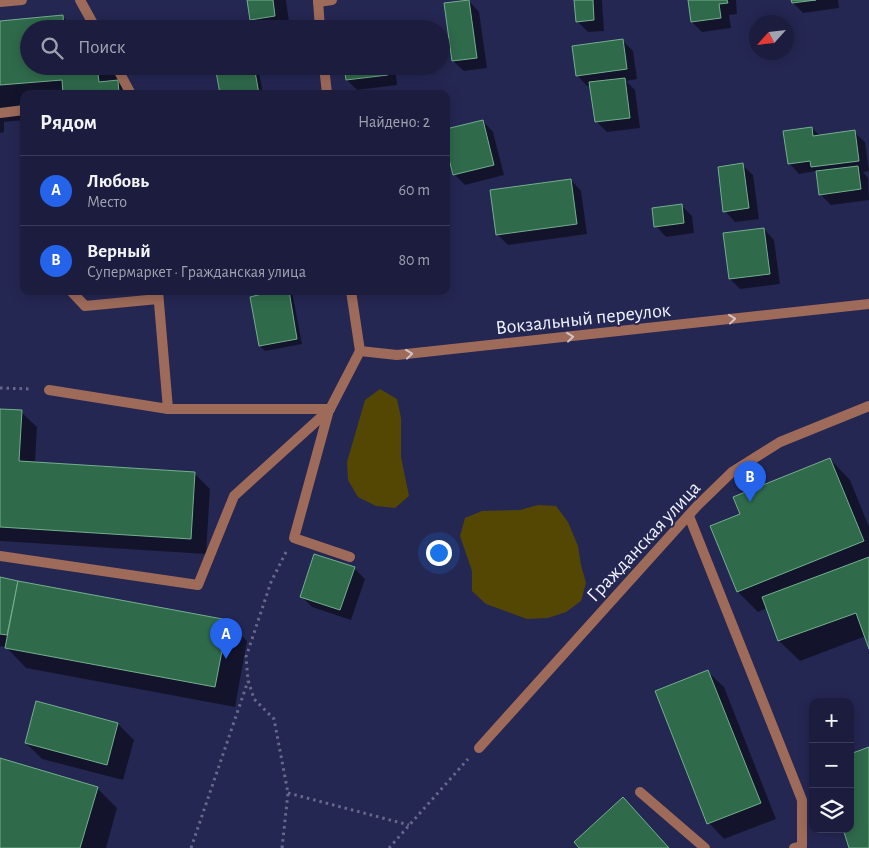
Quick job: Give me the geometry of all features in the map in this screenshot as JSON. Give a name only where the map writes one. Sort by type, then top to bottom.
[{"type":"street","points":[[0,2],[22,0]]},
{"type":"street","points":[[80,0],[91,20]]},
{"type":"street","points":[[319,20],[318,1],[332,0]]},
{"type":"street","points":[[121,75],[129,90]]},
{"type":"street","points":[[325,75],[327,90]]},
{"type":"street","points":[[0,113],[20,110]]},
{"type":"street","points":[[75,295],[85,306],[158,295],[168,409]]},
{"type":"street","points":[[350,557],[294,538],[330,409],[360,351],[353,295]]},
{"type":"street","name":"Вокзальный переулок","points":[[360,351],[396,355],[869,304]]},
{"type":"street","points":[[50,390],[168,409],[330,409]]},
{"type":"street","name":"Гражданская улица","points":[[479,748],[688,516],[732,472],[780,442],[869,406]]},
{"type":"street","points":[[0,556],[198,585],[234,496],[330,409]]},
{"type":"street","points":[[688,516],[802,800],[802,846],[794,848]]},
{"type":"street","points":[[640,792],[705,848]]},
{"type":"path","points":[[0,388],[50,390]]},
{"type":"path","points":[[282,848],[288,793],[274,719],[254,699],[248,680],[246,657],[270,582],[294,538]]},
{"type":"path","points":[[191,848],[248,680]]},
{"type":"path","points":[[390,848],[479,748]]},
{"type":"path","points":[[288,793],[409,825]]},
{"type":"shaded area","points":[[380,389],[397,399],[401,418],[401,457],[409,496],[395,508],[376,506],[358,497],[348,480],[347,462],[365,400]]},
{"type":"shaded area","points":[[538,505],[556,506],[568,522],[578,546],[586,583],[581,601],[566,612],[548,618],[527,619],[486,604],[472,591],[472,571],[460,536],[465,518],[482,511],[520,510]]},
{"type":"building","points":[[247,0],[273,0],[275,16],[250,20]]},
{"type":"building","points":[[469,0],[477,58],[452,61],[450,20],[446,20],[444,3]]},
{"type":"building","points":[[574,0],[593,0],[594,20],[576,22]]},
{"type":"building","points":[[688,0],[727,0],[728,3],[719,4],[721,18],[691,22]]},
{"type":"building","points":[[791,0],[816,0],[792,3]]},
{"type":"building","points":[[63,15],[63,20],[20,20],[20,75],[98,75],[99,82],[118,80],[119,90],[63,90],[62,80],[0,85],[0,21]]},
{"type":"building","points":[[623,39],[627,69],[576,76],[572,46]]},
{"type":"building","points":[[217,75],[256,75],[258,90],[219,90]]},
{"type":"building","points":[[345,75],[388,75],[346,80]]},
{"type":"building","points":[[625,78],[630,118],[595,122],[589,82]]},
{"type":"building","points":[[483,120],[494,165],[453,175],[450,163],[450,128]]},
{"type":"building","points":[[812,127],[813,136],[855,130],[859,161],[811,167],[810,161],[788,164],[783,131]]},
{"type":"building","points":[[743,163],[749,208],[723,212],[718,167]]},
{"type":"building","points":[[858,166],[861,189],[819,195],[816,171]]},
{"type":"building","points":[[571,179],[577,224],[496,235],[490,190]]},
{"type":"building","points":[[682,204],[684,223],[654,227],[652,208]]},
{"type":"building","points":[[764,228],[770,274],[729,279],[723,233]]},
{"type":"building","points":[[258,295],[290,295],[297,339],[259,346],[250,297]]},
{"type":"building","points":[[0,409],[22,410],[19,461],[195,472],[191,539],[0,527]]},
{"type":"building","points":[[830,458],[864,541],[737,592],[710,526],[740,514],[733,497]]},
{"type":"building","points":[[314,554],[355,567],[340,610],[300,597]]},
{"type":"building","points":[[869,557],[869,649],[856,613],[778,641],[762,597]]},
{"type":"building","points":[[0,577],[18,581],[7,635],[0,634]]},
{"type":"building","points":[[18,581],[228,620],[215,687],[5,648]]},
{"type":"building","points":[[708,670],[761,803],[707,824],[655,691]]},
{"type":"building","points":[[36,701],[118,723],[107,765],[25,743]]},
{"type":"building","points":[[869,747],[869,848],[849,848],[844,833],[854,833],[854,753]]},
{"type":"building","points":[[0,758],[98,787],[80,848],[0,848]]},
{"type":"building","points":[[623,797],[669,848],[579,848],[574,842]]},
{"type":"place","name":"Верный","points":[[750,502]]},
{"type":"place","name":"Любовь","points":[[226,659]]}]
